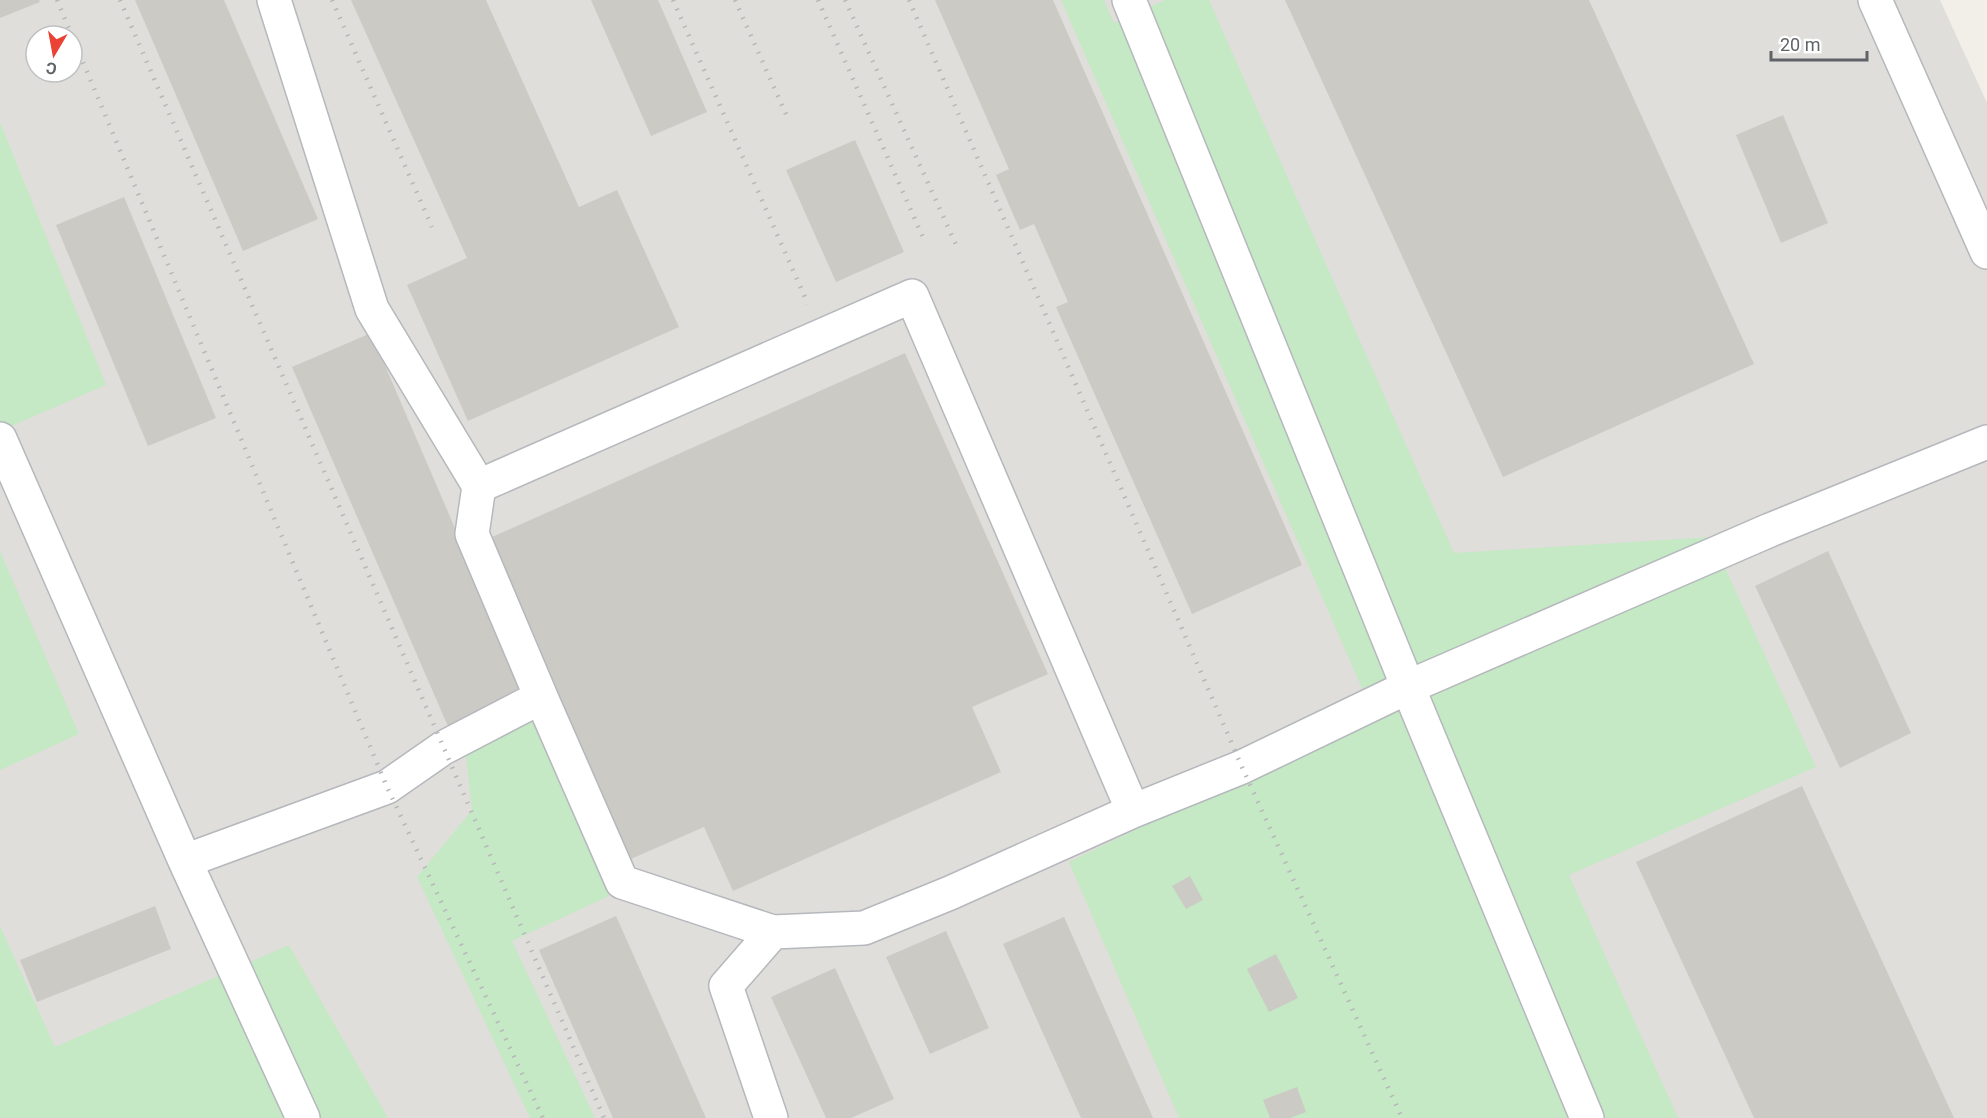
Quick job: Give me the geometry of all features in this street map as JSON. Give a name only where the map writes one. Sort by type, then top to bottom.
[{"type":"lane","points":[[274,0],[372,309],[479,486],[472,534],[622,882],[773,932],[864,928],[950,893],[1133,811],[1242,767],[1408,687],[1770,530],[1987,442]]},
{"type":"lane","points":[[1129,0],[1408,687],[1587,1118]]},
{"type":"lane","points":[[1875,0],[1987,252]]},
{"type":"lane","points":[[479,486],[912,296],[1133,811]]},
{"type":"lane","points":[[0,440],[185,861],[303,1118]]},
{"type":"lane","points":[[185,861],[387,787],[443,748],[541,697]]},
{"type":"lane","points":[[771,1118],[726,986],[773,932]]},
{"type":"shaded area","points":[[0,0],[1940,0],[1987,103],[1987,1118],[0,1118]]},
{"type":"green space","points":[[1061,0],[1104,0],[1114,23],[1165,0],[1209,0],[1454,553],[1711,537],[1816,767],[1569,875],[1678,1118],[1179,1118],[1069,862],[1263,768],[1375,718]]},
{"type":"green space","points":[[0,122],[106,385],[0,431]]},
{"type":"green space","points":[[0,551],[79,734],[0,770]]},
{"type":"green space","points":[[532,716],[609,896],[512,941],[595,1118],[530,1118],[417,877],[472,810],[465,747]]},
{"type":"green space","points":[[0,926],[55,1047],[289,945],[388,1118],[0,1118]]},
{"type":"building","points":[[0,0],[39,0],[40,2],[0,18]]},
{"type":"building","points":[[135,0],[224,0],[318,219],[243,251]]},
{"type":"building","points":[[351,0],[486,0],[579,207],[617,190],[679,327],[468,421],[407,285],[467,258]]},
{"type":"building","points":[[591,0],[658,0],[707,112],[651,136]]},
{"type":"building","points":[[935,0],[1053,0],[1302,565],[1192,614],[1056,307],[1068,302],[1034,224],[1020,230],[996,175],[1009,169]]},
{"type":"building","points":[[1285,0],[1589,0],[1754,364],[1503,477]]},
{"type":"building","points":[[1783,115],[1828,223],[1781,243],[1736,135]]},
{"type":"building","points":[[855,140],[904,252],[836,282],[786,170]]},
{"type":"building","points":[[124,197],[216,418],[148,446],[56,225]]},
{"type":"building","points":[[371,333],[528,698],[450,731],[292,367]]},
{"type":"building","points":[[905,353],[1048,674],[972,707],[1001,772],[733,891],[704,827],[624,862],[481,542]]},
{"type":"building","points":[[1828,551],[1911,733],[1840,768],[1755,586]]},
{"type":"building","points":[[1802,786],[1954,1118],[1754,1118],[1636,862]]},
{"type":"building","points":[[1190,876],[1203,900],[1186,909],[1172,886]]},
{"type":"building","points":[[155,906],[171,949],[37,1002],[20,960]]},
{"type":"building","points":[[616,916],[706,1118],[613,1118],[539,950]]},
{"type":"building","points":[[1064,917],[1153,1118],[1081,1118],[1003,944]]},
{"type":"building","points":[[946,931],[989,1028],[930,1054],[886,957]]},
{"type":"building","points":[[1276,954],[1298,998],[1269,1012],[1247,969]]},
{"type":"building","points":[[835,968],[894,1099],[851,1118],[826,1118],[771,997]]},
{"type":"building","points":[[1297,1087],[1306,1112],[1290,1118],[1270,1118],[1263,1100]]},
{"type":"railway","points":[[57,0],[67,24]]},
{"type":"railway","points":[[120,0],[604,1118]]},
{"type":"railway","points":[[332,0],[432,227]]},
{"type":"railway","points":[[673,0],[808,304]]},
{"type":"railway","points":[[735,0],[789,121]]},
{"type":"railway","points":[[818,0],[925,242]]},
{"type":"railway","points":[[845,0],[957,247]]},
{"type":"railway","points":[[909,0],[1242,767],[1402,1118]]},
{"type":"railway","points":[[84,65],[387,787],[543,1118]]}]
